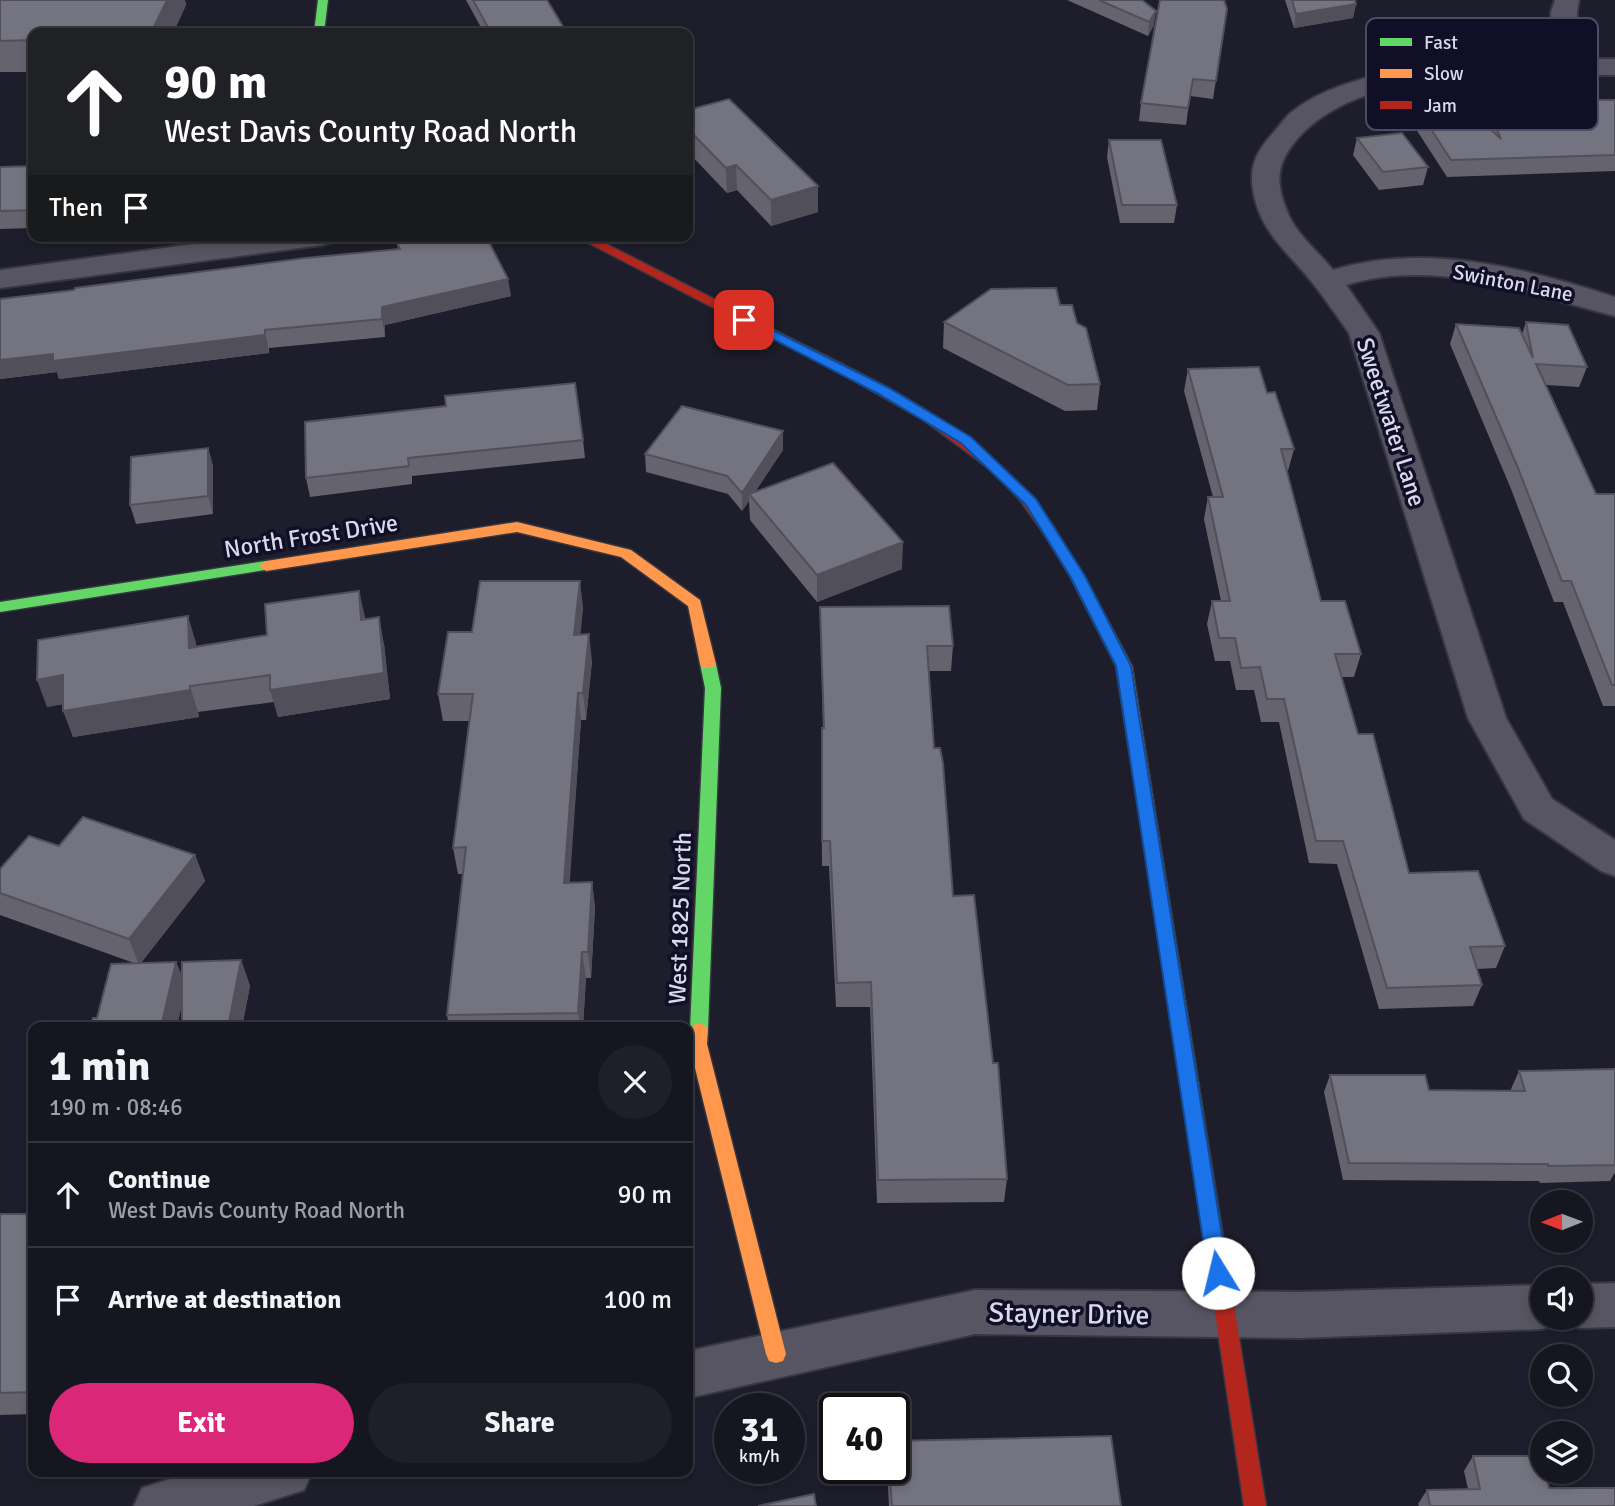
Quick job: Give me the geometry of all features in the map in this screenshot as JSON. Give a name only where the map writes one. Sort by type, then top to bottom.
[{"type":"street","points":[[320,28],[323,0]]},
{"type":"street","points":[[1564,18],[1567,0]]},
{"type":"street","name":"Sweetwater Lane","points":[[1366,88],[1335,96],[1308,111],[1284,133],[1266,164],[1271,206],[1283,232],[1327,281],[1364,333],[1487,718],[1538,809],[1615,860]]},
{"type":"street","points":[[0,279],[277,242]]},
{"type":"street","points":[[593,242],[884,391],[966,440],[1031,502],[1077,576],[1124,666],[1255,1506]]},
{"type":"street","name":"Swinton Lane","points":[[1327,281],[1367,270],[1410,267],[1476,272],[1555,289],[1615,307]]},
{"type":"street","name":"North Frost Drive","points":[[0,607],[517,527],[626,553]]},
{"type":"street","name":"West 1825 North","points":[[626,553],[695,604],[713,688],[698,1044],[776,1354]]},
{"type":"street","points":[[1593,1306],[1615,1305]]},
{"type":"street","name":"Stayner Drive","points":[[693,1374],[975,1312],[1311,1315],[1530,1307]]},
{"type":"street","points":[[160,1506],[267,1477]]},
{"type":"building","points":[[0,0],[167,0],[153,28],[28,28],[28,40],[0,41]]},
{"type":"building","points":[[473,0],[547,0],[564,28],[488,28]]},
{"type":"building","points":[[1099,0],[1142,0],[1156,11],[1149,22]]},
{"type":"building","points":[[1160,0],[1224,0],[1227,9],[1216,81],[1193,79],[1188,108],[1141,103]]},
{"type":"building","points":[[1292,0],[1355,0],[1356,4],[1296,14]]},
{"type":"building","points":[[729,99],[818,186],[771,200],[736,165],[726,168],[693,134],[693,109]]},
{"type":"building","points":[[1598,100],[1615,100],[1615,155],[1451,160],[1432,130],[1491,130],[1501,139],[1497,130],[1598,130]]},
{"type":"building","points":[[1402,133],[1428,167],[1383,172],[1357,138]]},
{"type":"building","points":[[1109,140],[1161,140],[1177,205],[1122,205]]},
{"type":"building","points":[[28,166],[28,210],[0,211],[0,167]]},
{"type":"building","points":[[489,242],[508,279],[382,307],[382,319],[265,330],[265,335],[53,361],[53,354],[0,360],[0,299],[305,258],[400,249],[397,243]]},
{"type":"building","points":[[1056,288],[1060,305],[1072,305],[1077,323],[1086,328],[1100,384],[1068,385],[944,322],[991,289]]},
{"type":"building","points":[[1526,322],[1568,325],[1587,367],[1536,364],[1596,494],[1615,494],[1615,685],[1612,685],[1571,581],[1562,581],[1518,468],[1456,324],[1519,328],[1533,358]]},
{"type":"building","points":[[1259,367],[1267,393],[1275,392],[1294,449],[1281,449],[1321,601],[1345,601],[1361,654],[1335,654],[1358,734],[1373,734],[1409,873],[1478,871],[1505,946],[1470,947],[1482,985],[1387,988],[1343,841],[1316,841],[1284,699],[1267,699],[1260,667],[1241,668],[1235,638],[1219,638],[1212,601],[1230,601],[1208,497],[1223,497],[1188,369]]},
{"type":"building","points":[[575,383],[583,440],[408,458],[409,466],[306,478],[305,422],[446,406],[445,396]]},
{"type":"building","points":[[682,406],[783,431],[742,493],[727,476],[645,454]]},
{"type":"building","points":[[208,448],[208,496],[130,505],[131,457]]},
{"type":"building","points":[[833,463],[903,542],[817,575],[749,494]]},
{"type":"building","points":[[480,581],[580,581],[574,635],[589,634],[583,693],[578,693],[564,883],[592,882],[588,952],[582,952],[578,1013],[447,1015],[466,847],[453,848],[473,694],[438,694],[448,632],[472,632]]},
{"type":"building","points":[[359,591],[361,620],[379,617],[384,673],[270,690],[270,675],[190,686],[190,690],[63,711],[63,675],[37,680],[38,640],[188,616],[189,648],[267,635],[265,604]]},
{"type":"building","points":[[949,606],[953,646],[927,646],[934,748],[940,748],[943,763],[953,896],[974,895],[993,1063],[998,1063],[1007,1179],[878,1180],[871,982],[837,983],[830,841],[822,841],[824,728],[820,607]]},
{"type":"building","points":[[83,817],[195,855],[129,939],[0,893],[0,869],[29,836],[59,846]]},
{"type":"building","points":[[241,960],[229,1022],[182,1022],[182,962]]},
{"type":"building","points":[[176,962],[162,1022],[92,1022],[93,1018],[97,1018],[111,964]]},
{"type":"building","points":[[1615,1069],[1615,1165],[1349,1163],[1330,1075],[1425,1075],[1429,1090],[1525,1091],[1519,1071]]},
{"type":"building","points":[[0,1214],[28,1214],[28,1392],[0,1393]]},
{"type":"building","points":[[1111,1436],[1121,1506],[892,1506],[890,1484],[910,1484],[910,1441]]},
{"type":"building","points":[[1473,1456],[1530,1456],[1530,1484],[1548,1484],[1549,1488],[1615,1488],[1615,1506],[1430,1506],[1427,1490],[1480,1489]]},
{"type":"building","points":[[814,1494],[816,1506],[758,1506]]},
{"type":"traffic: fast","points":[[320,28],[323,0]]},
{"type":"traffic: fast","points":[[0,607],[266,566]]},
{"type":"traffic: fast","points":[[699,1030],[713,688],[708,664]]},
{"type":"traffic: fast","points":[[1151,837],[1194,1112]]},
{"type":"traffic: slow","points":[[266,566],[517,527],[626,553],[695,604],[708,664]]},
{"type":"traffic: slow","points":[[1048,529],[1077,576],[1124,666],[1151,837]]},
{"type":"traffic: slow","points":[[699,1030],[698,1044],[776,1354]]},
{"type":"traffic: jam","points":[[593,242],[857,377],[930,418],[964,441],[995,467],[1024,496],[1048,529]]},
{"type":"traffic: jam","points":[[1194,1112],[1255,1506]]},
{"type":"route","points":[[744,320],[884,391],[966,440],[1031,502],[1077,576],[1124,666],[1218,1273]]}]
